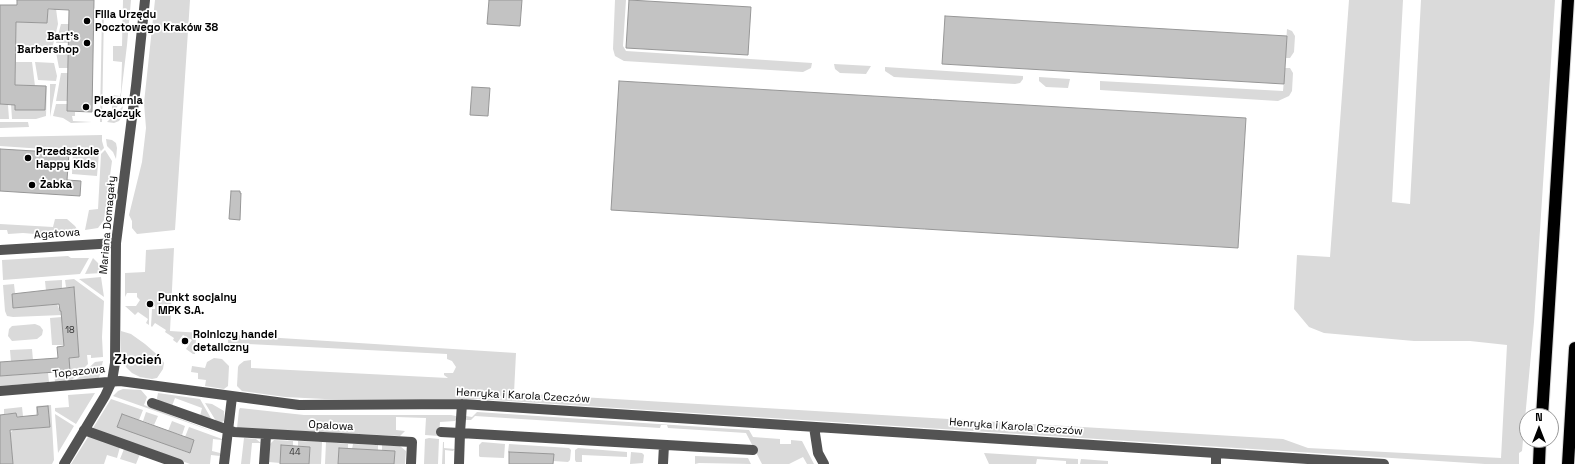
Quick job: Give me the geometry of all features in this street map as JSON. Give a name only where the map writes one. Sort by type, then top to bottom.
[{"type":"highway","points":[[1542,408],[1568,0]]},
{"type":"highway","points":[[1568,464],[1575,348]]},
{"type":"highway","points":[[1539,464],[1540,448]]},
{"type":"street","name":"Mariana Domagały","points":[[64,464],[112,381],[114,363],[116,243],[137,79],[145,0]]},
{"type":"street","name":"Agatowa","points":[[0,250],[116,243]]},
{"type":"street","name":"Topazowa","points":[[0,391],[112,381],[232,397]]},
{"type":"street","name":"Henryka i Karola Czeczów","points":[[232,397],[299,405],[462,404],[1216,453],[1344,463],[1384,464]]},
{"type":"street","points":[[224,464],[232,397]]},
{"type":"street","name":"Opalowa","points":[[152,403],[234,432],[266,435],[412,442],[411,464]]},
{"type":"street","points":[[459,464],[462,404]]},
{"type":"street","points":[[814,427],[818,453],[824,464]]},
{"type":"street","points":[[84,430],[179,464]]},
{"type":"street","points":[[441,432],[753,450]]},
{"type":"street","points":[[264,464],[266,435]]},
{"type":"street","points":[[663,464],[664,445]]},
{"type":"street","points":[[1216,453],[1216,464]]},
{"type":"shaded area","points":[[123,0],[131,0],[127,45],[120,102],[112,112],[112,95],[120,96],[121,92],[122,62],[113,61],[113,46],[122,46]]},
{"type":"shaded area","points":[[155,0],[190,0],[175,230],[137,234],[132,228],[132,221],[129,215],[142,162],[146,128],[144,103]]},
{"type":"shaded area","points":[[615,0],[626,0],[623,46],[626,51],[812,63],[811,68],[803,72],[624,61],[615,56],[613,49]]},
{"type":"shaded area","points":[[1349,0],[1403,0],[1392,202],[1410,204],[1421,0],[1555,0],[1534,322],[1526,408],[1519,408],[1519,448],[1522,448],[1522,451],[1519,453],[1519,464],[1485,464],[477,399],[325,399],[285,397],[242,391],[237,386],[239,365],[244,361],[251,360],[251,368],[448,378],[444,375],[444,373],[453,373],[456,367],[452,361],[447,359],[447,354],[228,343],[228,338],[196,337],[195,354],[193,354],[186,349],[192,340],[183,335],[177,343],[173,340],[174,338],[165,332],[166,330],[155,323],[152,327],[151,326],[152,309],[155,309],[155,306],[149,306],[149,325],[146,323],[148,319],[138,312],[135,315],[125,306],[136,306],[140,300],[137,297],[137,293],[127,293],[125,297],[125,273],[145,272],[146,250],[174,248],[170,331],[516,353],[514,393],[1283,439],[1308,448],[1501,458],[1507,345],[1470,341],[1414,341],[1324,333],[1309,327],[1294,309],[1297,255],[1330,257]]},
{"type":"shaded area","points":[[55,1],[58,24],[52,49],[16,48],[16,22],[47,23],[48,10],[54,10]]},
{"type":"shaded area","points":[[102,11],[104,11],[102,122],[100,122]]},
{"type":"shaded area","points":[[61,24],[69,24],[69,43],[56,43]]},
{"type":"shaded area","points":[[1287,29],[1292,31],[1295,36],[1294,52],[1290,58],[1285,58]]},
{"type":"shaded area","points":[[55,47],[69,47],[68,68],[59,68]]},
{"type":"shaded area","points":[[16,62],[32,62],[35,86],[15,85]]},
{"type":"shaded area","points":[[35,62],[54,63],[57,76],[56,81],[38,80]]},
{"type":"shaded area","points":[[834,64],[871,66],[866,74],[840,73],[835,69]]},
{"type":"shaded area","points":[[885,67],[1023,76],[1023,79],[1020,83],[1015,84],[894,77],[885,71]]},
{"type":"shaded area","points":[[1285,68],[1290,68],[1293,73],[1292,91],[1289,96],[1278,101],[1100,90],[1100,81],[1283,91]]},
{"type":"shaded area","points":[[61,73],[68,73],[68,101],[56,101]]},
{"type":"shaded area","points":[[1039,77],[1070,79],[1068,88],[1046,87],[1039,81]]},
{"type":"shaded area","points":[[50,84],[56,84],[50,117]]},
{"type":"shaded area","points":[[46,86],[46,116],[36,119],[12,119],[11,104],[15,104],[15,110],[45,110]]},
{"type":"shaded area","points":[[0,104],[8,105],[9,119],[0,119]]},
{"type":"shaded area","points":[[56,104],[68,104],[68,111],[75,112],[75,116],[72,116],[73,121],[92,122],[71,123],[63,118],[53,116]]},
{"type":"shaded area","points":[[123,106],[119,121],[114,123],[107,122]]},
{"type":"shaded area","points":[[0,122],[28,122],[29,127],[0,128]]},
{"type":"shaded area","points":[[102,135],[104,148],[99,153],[97,176],[72,174],[73,151],[0,146],[0,137]]},
{"type":"shaded area","points":[[106,139],[112,140],[116,143],[116,159],[113,152],[107,146]]},
{"type":"shaded area","points":[[105,150],[112,161],[104,220],[98,228],[85,230],[89,210],[98,209],[101,154]]},
{"type":"shaded area","points":[[55,219],[67,219],[75,226],[77,232],[60,236],[23,233],[8,234],[7,230],[0,230],[0,224],[53,227]]},
{"type":"shaded area","points":[[68,256],[71,258],[89,258],[80,274],[3,280],[2,260]]},
{"type":"shaded area","points":[[93,258],[98,263],[102,273],[85,274]]},
{"type":"shaded area","points":[[101,277],[104,297],[79,279]]},
{"type":"shaded area","points":[[74,279],[104,301],[102,337],[103,357],[91,358],[91,355],[87,355],[88,364],[72,380],[55,382],[54,372],[69,358],[79,357],[73,287],[66,287],[65,280]]},
{"type":"shaded area","points":[[62,280],[62,288],[46,291],[45,281]]},
{"type":"shaded area","points":[[14,284],[15,293],[12,294],[13,308],[57,304],[62,315],[7,316],[5,311],[3,285]]},
{"type":"shaded area","points":[[62,317],[64,345],[52,345],[50,318]]},
{"type":"shaded area","points":[[35,324],[40,326],[43,330],[42,335],[37,339],[12,341],[8,336],[9,329],[12,326]]},
{"type":"shaded area","points":[[121,331],[131,334],[161,358],[164,363],[163,369],[157,378],[152,379],[140,377],[132,373],[126,367],[121,355]]},
{"type":"shaded area","points":[[32,349],[33,360],[11,362],[10,350]]},
{"type":"shaded area","points":[[214,358],[222,359],[229,366],[228,386],[224,389],[205,386],[206,380],[198,379],[198,373],[191,372],[192,366],[205,368],[207,362]]},
{"type":"shaded area","points":[[103,361],[99,378],[76,380],[95,362]]},
{"type":"shaded area","points":[[48,373],[49,382],[0,386],[0,376]]},
{"type":"shaded area","points":[[123,389],[141,390],[147,397],[144,405],[220,434],[113,396],[118,391]]},
{"type":"shaded area","points":[[95,393],[76,424],[55,411],[55,408],[69,407],[68,395]]},
{"type":"shaded area","points":[[158,393],[200,399],[212,420],[200,416],[202,408],[175,398],[172,406],[158,401]]},
{"type":"shaded area","points":[[111,399],[143,410],[139,420],[122,414],[117,426],[189,453],[194,440],[185,437],[189,427],[222,439],[213,439],[212,451],[220,453],[220,456],[211,455],[210,464],[190,464],[96,430],[93,428]]},
{"type":"shaded area","points":[[205,403],[212,404],[224,411],[224,421],[220,423],[216,421]]},
{"type":"shaded area","points":[[51,405],[54,460],[52,464],[13,464],[10,433],[13,430],[49,427],[49,414],[36,415],[36,406]]},
{"type":"shaded area","points":[[22,407],[23,416],[17,416],[16,413],[4,414],[4,409]]},
{"type":"shaded area","points":[[240,408],[304,415],[451,415],[456,416],[457,419],[455,421],[440,422],[439,436],[425,435],[426,418],[396,417],[396,430],[405,431],[400,436],[237,428]]},
{"type":"shaded area","points":[[146,412],[158,416],[154,425],[143,421]]},
{"type":"shaded area","points":[[477,412],[749,430],[753,437],[780,439],[780,444],[791,444],[791,440],[802,441],[814,464],[807,464],[803,457],[789,464],[762,464],[746,433],[668,428],[667,425],[661,425],[660,428],[475,416],[471,420],[466,420],[466,416],[472,417]]},
{"type":"shaded area","points":[[55,414],[74,426],[58,453]]},
{"type":"shaded area","points":[[172,421],[185,426],[182,435],[168,431]]},
{"type":"shaded area","points":[[88,437],[120,447],[117,458],[107,455],[104,464],[71,464]]},
{"type":"shaded area","points":[[244,438],[256,439],[261,443],[252,443],[250,464],[241,464]]},
{"type":"shaded area","points":[[425,439],[439,439],[438,464],[424,464]]},
{"type":"shaded area","points":[[274,440],[293,441],[293,446],[280,463],[269,462],[270,444]]},
{"type":"shaded area","points":[[298,441],[322,442],[321,464],[309,464],[310,447],[298,446]]},
{"type":"shaded area","points":[[326,442],[348,444],[348,449],[339,448],[338,464],[325,464]]},
{"type":"shaded area","points":[[443,442],[444,448],[455,449],[453,451],[445,450],[445,464],[442,464]]},
{"type":"shaded area","points":[[482,442],[505,444],[504,458],[480,457],[479,445]]},
{"type":"shaded area","points":[[353,444],[378,445],[378,450],[352,449]]},
{"type":"shaded area","points":[[509,444],[569,448],[571,450],[570,460],[568,462],[553,461],[553,454],[508,452]]},
{"type":"shaded area","points":[[382,445],[400,446],[406,451],[405,464],[394,464],[395,451],[382,450]]},
{"type":"shaded area","points":[[578,448],[627,452],[627,457],[582,455],[582,462],[576,462],[575,450]]},
{"type":"shaded area","points":[[124,449],[140,454],[136,464],[120,459]]},
{"type":"shaded area","points":[[631,452],[642,453],[644,455],[643,463],[630,464]]},
{"type":"shaded area","points":[[984,453],[1078,459],[1078,464],[1066,464],[1066,461],[1037,459],[1036,464],[989,464]]},
{"type":"shaded area","points":[[695,456],[748,458],[751,464],[695,464]]},
{"type":"shaded area","points":[[1081,459],[1108,461],[1108,464],[1080,464]]},
{"type":"building","points":[[17,0],[94,0],[92,112],[67,111],[69,10],[48,9],[47,23],[16,22],[15,85],[46,86],[45,110],[15,110],[15,105],[0,104],[0,5],[17,5]]},
{"type":"building","points":[[489,0],[522,0],[520,26],[487,24]]},
{"type":"building","points":[[629,0],[751,7],[748,55],[626,48]]},
{"type":"building","points":[[945,16],[1287,36],[1284,84],[942,64]]},
{"type":"building","points":[[619,81],[1246,118],[1238,248],[611,210]]},
{"type":"building","points":[[472,87],[490,88],[488,116],[470,115]]},
{"type":"building","points":[[0,149],[69,153],[67,180],[81,181],[80,196],[0,191]]},
{"type":"building","points":[[231,191],[240,191],[241,193],[240,220],[229,219]]},
{"type":"building","points":[[74,287],[79,357],[69,358],[70,371],[0,376],[0,362],[58,358],[57,347],[64,346],[59,304],[13,308],[12,294]]},
{"type":"building","points":[[48,406],[50,427],[10,430],[13,464],[0,464],[0,415],[16,413],[17,417],[38,415],[37,407]]},
{"type":"building","points":[[122,414],[194,440],[190,453],[117,427]]},
{"type":"building","points":[[281,445],[310,447],[309,464],[280,464]]},
{"type":"building","points":[[339,448],[395,451],[394,464],[338,464]]},
{"type":"building","points":[[509,452],[554,454],[553,464],[509,464]]},
{"type":"place","name":"Filia Urzędu Pocztowego Kraków 38","points":[[87,21]]},
{"type":"place","name":"Bart's Barbershop","points":[[87,43]]},
{"type":"place","name":"Piekarnia Czajczyk","points":[[86,107]]},
{"type":"place","name":"Przedszkole Happy Kids","points":[[28,158]]},
{"type":"place","name":"Żabka","points":[[32,185]]},
{"type":"place","name":"Punkt socjalny MPK S.A.","points":[[150,304]]},
{"type":"place","name":"Rolniczy handel detaliczny","points":[[185,341]]},
{"type":"district","name":"Złocień","points":[[138,360]]}]
